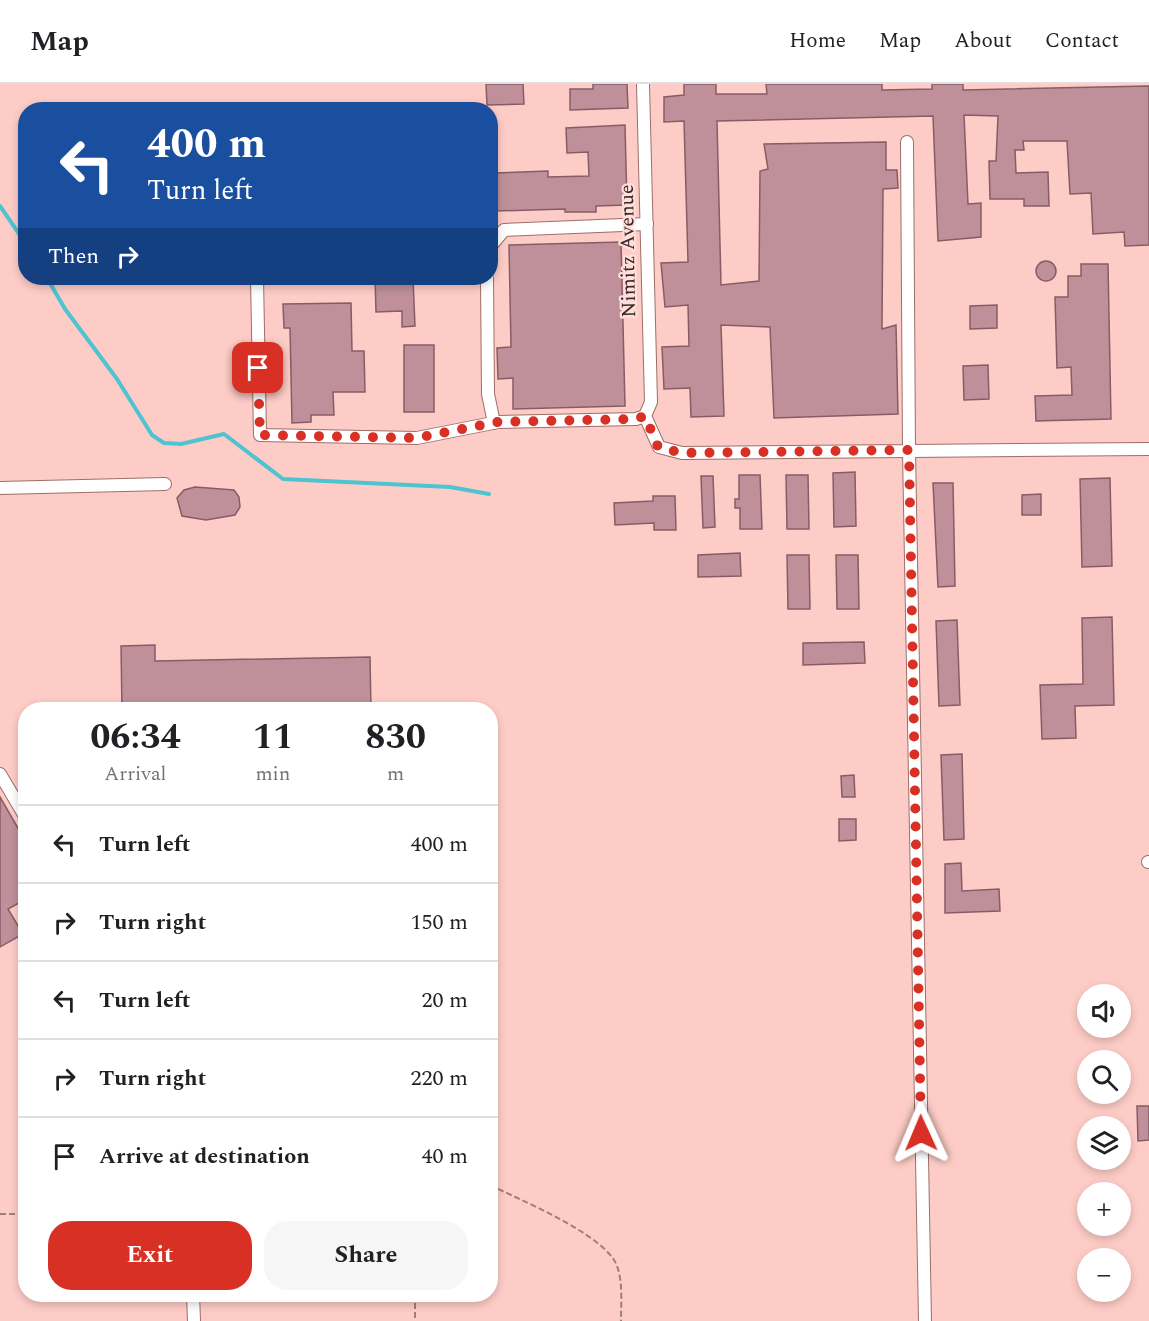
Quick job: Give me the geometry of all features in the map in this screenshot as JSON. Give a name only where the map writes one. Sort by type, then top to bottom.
[{"type":"street","name":"Nimitz Avenue","points":[[643,84],[651,402],[645,416]]},
{"type":"street","points":[[907,142],[909,450],[925,1321]]},
{"type":"street","points":[[498,238],[504,230],[647,224]]},
{"type":"street","points":[[257,285],[260,435],[417,438],[494,423],[636,419],[645,416],[658,447],[682,453],[1149,449]]},
{"type":"street","points":[[487,285],[488,394],[494,423]]},
{"type":"street","points":[[0,488],[165,484]]},
{"type":"street","points":[[0,774],[18,804]]},
{"type":"street","points":[[193,1302],[194,1321]]},
{"type":"path","points":[[498,1189],[568,1223],[609,1254],[616,1263],[620,1275],[621,1321]]},
{"type":"path","points":[[0,1214],[18,1214]]},
{"type":"path","points":[[415,1302],[415,1321]]},
{"type":"building","points":[[486,84],[523,84],[524,104],[498,105],[498,102],[487,102]]},
{"type":"building","points":[[593,84],[627,84],[628,108],[570,110],[570,89],[593,89]]},
{"type":"building","points":[[684,84],[716,84],[716,94],[767,94],[766,84],[882,84],[882,90],[932,89],[932,84],[963,84],[963,90],[1149,86],[1149,245],[1125,246],[1124,232],[1093,234],[1091,193],[1070,194],[1067,141],[1023,141],[1024,150],[1015,150],[1016,173],[1048,172],[1049,206],[1024,206],[1024,199],[990,199],[989,161],[996,161],[998,116],[964,115],[968,204],[981,203],[981,237],[938,241],[933,116],[717,121],[721,285],[759,281],[760,171],[768,169],[764,144],[886,142],[886,170],[897,170],[898,188],[883,189],[882,329],[896,325],[898,414],[774,418],[770,327],[721,325],[724,416],[691,417],[690,388],[664,389],[662,347],[689,346],[688,305],[665,307],[661,263],[688,262],[684,121],[664,122],[664,97],[684,95]]},
{"type":"building","points":[[625,125],[627,205],[596,206],[596,212],[565,212],[565,209],[498,211],[498,173],[548,171],[548,177],[589,176],[588,152],[567,153],[566,128]]},
{"type":"building","points":[[621,242],[625,406],[513,409],[513,378],[498,379],[497,348],[511,347],[509,245]]},
{"type":"building","points":[[1042,261],[1050,261],[1056,267],[1056,275],[1050,281],[1042,281],[1036,275],[1036,267]]},
{"type":"building","points":[[1081,264],[1108,264],[1111,419],[1036,421],[1035,396],[1072,395],[1071,367],[1057,368],[1055,297],[1068,297],[1068,276],[1081,276]]},
{"type":"building","points":[[375,285],[413,285],[415,326],[402,327],[402,311],[376,312]]},
{"type":"building","points":[[351,303],[352,351],[364,351],[365,392],[333,392],[334,415],[311,415],[311,422],[292,423],[290,328],[284,328],[283,304]]},
{"type":"building","points":[[997,305],[997,328],[970,329],[970,306]]},
{"type":"building","points":[[404,345],[434,345],[434,412],[404,412]]},
{"type":"building","points":[[250,365],[251,388],[240,388],[239,366]]},
{"type":"building","points":[[988,365],[989,399],[964,400],[963,366]]},
{"type":"building","points":[[855,472],[856,526],[834,527],[833,473]]},
{"type":"building","points":[[739,475],[760,475],[762,529],[740,529],[740,508],[735,508],[735,499],[739,499]]},
{"type":"building","points":[[786,475],[808,475],[809,529],[787,529]]},
{"type":"building","points":[[701,476],[713,476],[715,527],[703,528]]},
{"type":"building","points":[[1110,478],[1112,566],[1082,567],[1080,479]]},
{"type":"building","points":[[933,483],[953,483],[955,586],[938,587]]},
{"type":"building","points":[[195,487],[234,490],[239,497],[240,507],[235,515],[206,520],[182,516],[177,498],[184,490]]},
{"type":"building","points":[[1041,494],[1041,515],[1022,515],[1022,495]]},
{"type":"building","points":[[653,496],[675,496],[676,530],[654,530],[654,523],[615,525],[614,503],[653,501]]},
{"type":"building","points":[[740,553],[741,576],[698,577],[698,555]]},
{"type":"building","points":[[787,555],[809,555],[810,609],[788,609]]},
{"type":"building","points":[[836,555],[858,555],[859,609],[837,609]]},
{"type":"building","points":[[1112,617],[1114,705],[1075,706],[1076,738],[1042,739],[1040,685],[1083,684],[1082,618]]},
{"type":"building","points":[[957,620],[960,705],[939,706],[936,621]]},
{"type":"building","points":[[864,642],[865,663],[803,665],[803,643]]},
{"type":"building","points":[[155,645],[155,661],[370,657],[371,702],[122,702],[121,646]]},
{"type":"building","points":[[962,754],[964,839],[944,840],[941,755]]},
{"type":"building","points":[[854,775],[855,797],[842,797],[841,776]]},
{"type":"building","points":[[0,797],[18,828],[18,903],[8,909],[18,926],[18,937],[0,947]]},
{"type":"building","points":[[839,819],[856,819],[856,840],[839,841]]},
{"type":"building","points":[[961,863],[962,891],[999,889],[1000,911],[945,913],[945,864]]},
{"type":"building","points":[[1137,1106],[1149,1106],[1149,1140],[1138,1141]]},
{"type":"waterway","points":[[0,206],[18,232]]},
{"type":"waterway","points":[[51,285],[65,309],[117,379],[152,435],[164,443],[181,444],[224,434],[283,479],[450,487],[489,494]]},
{"type":"route","points":[[258,368],[260,435],[417,438],[498,422],[636,419],[645,416],[658,447],[682,453],[909,450],[921,1133]]}]
